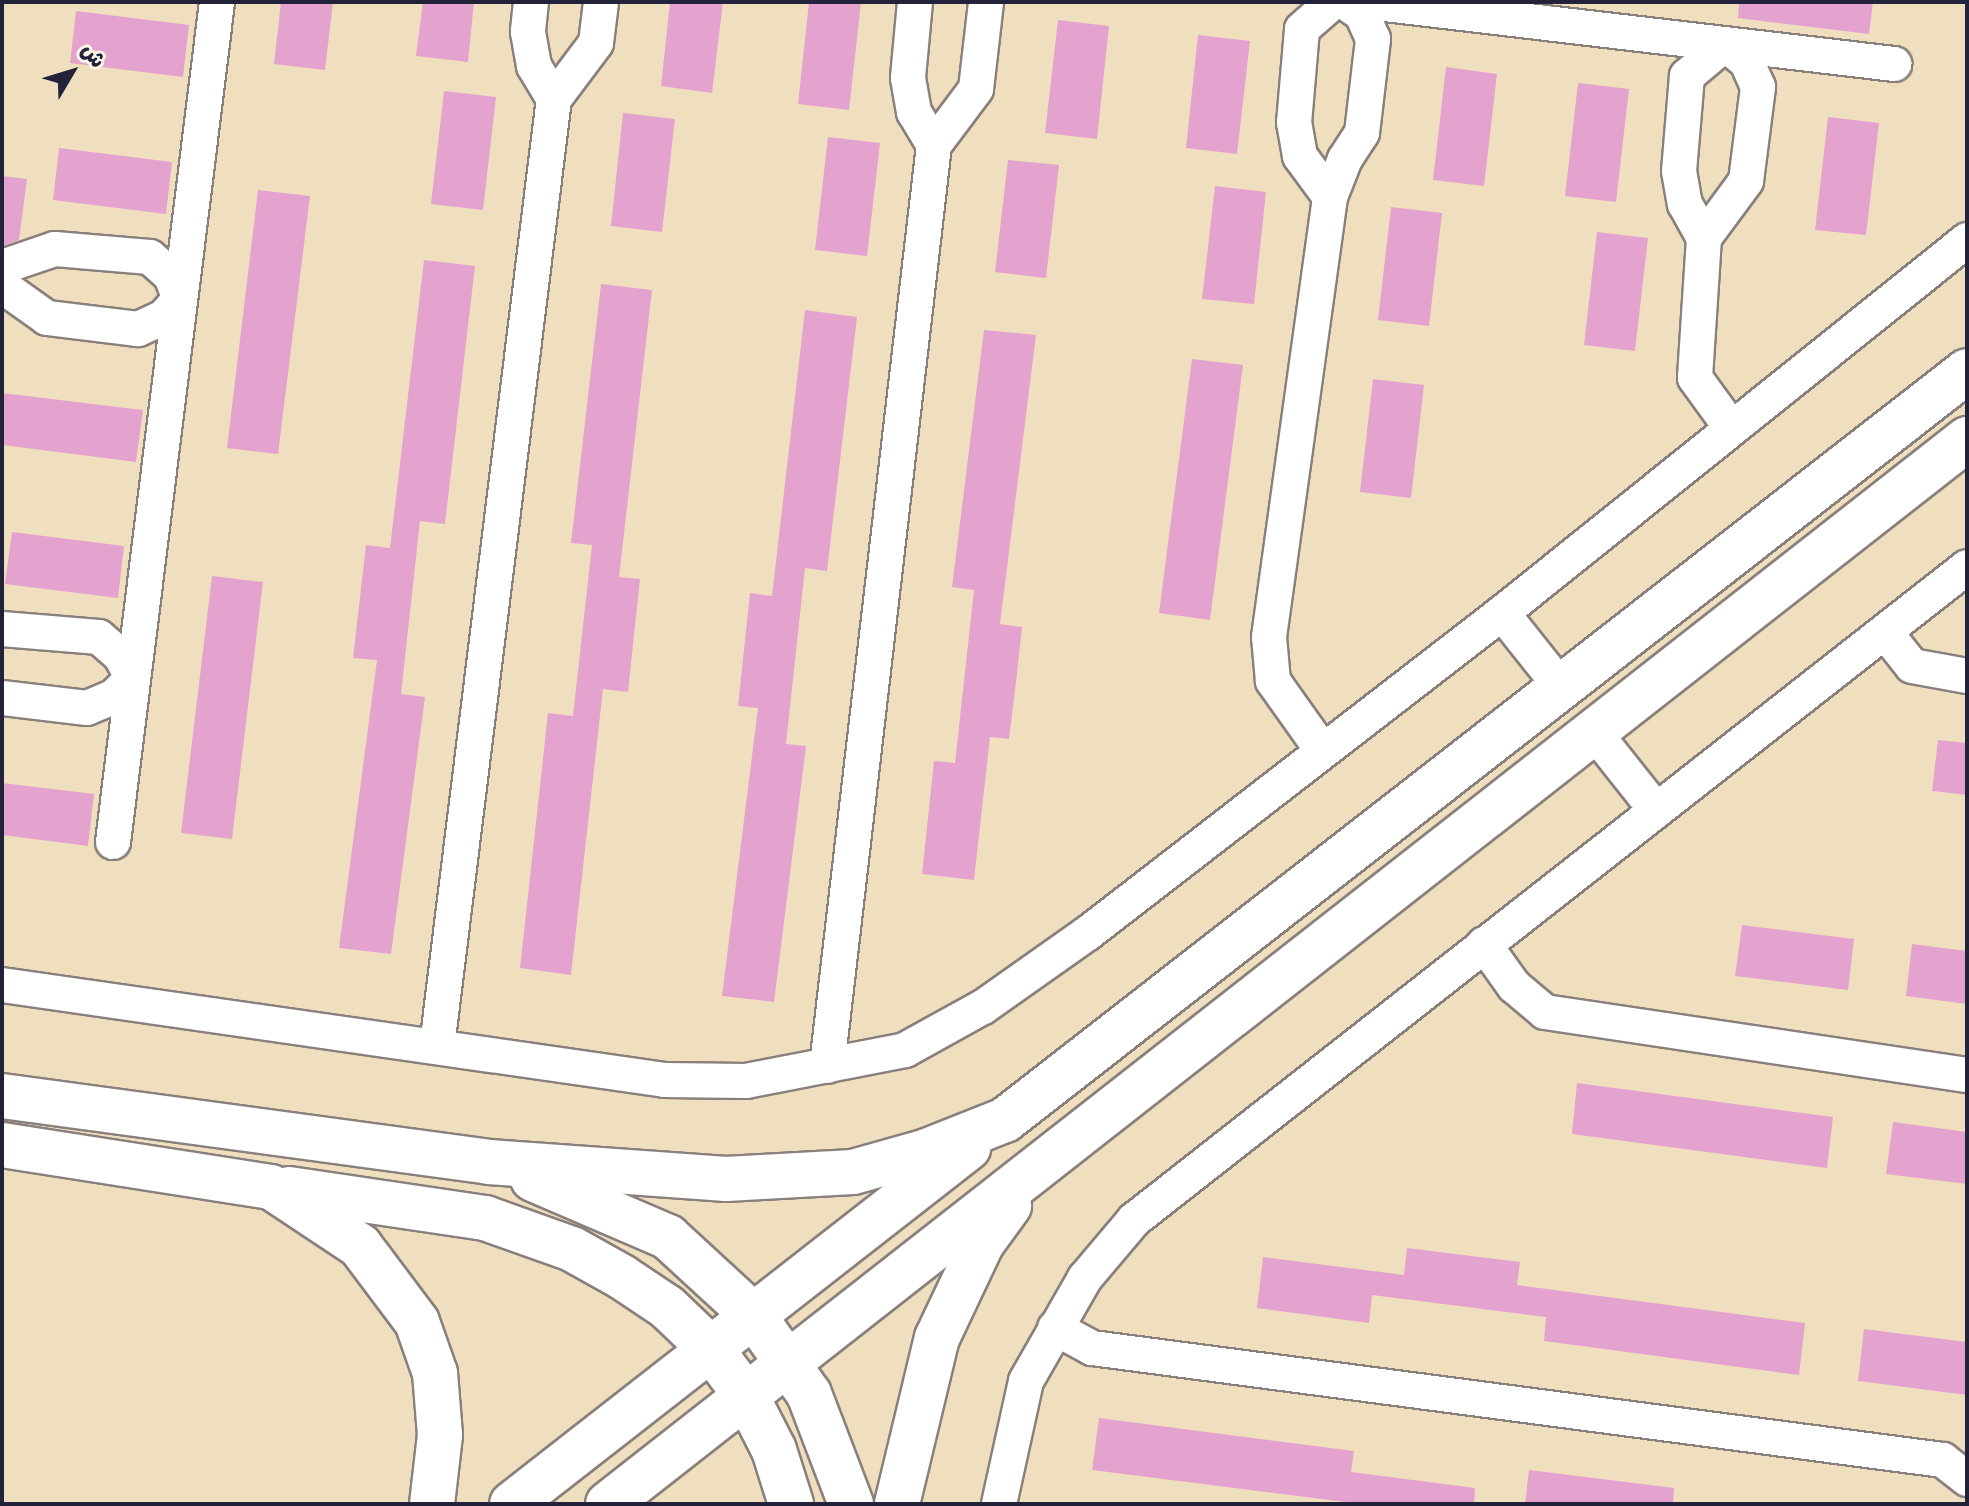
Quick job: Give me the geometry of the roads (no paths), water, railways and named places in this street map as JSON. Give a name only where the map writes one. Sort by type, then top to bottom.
[{"type":"main road","points":[[512,1504],[1967,371]]},
{"type":"main road","points":[[608,1504],[1967,439]]},
{"type":"main road","points":[[1865,451],[1898,494]]},
{"type":"main road","points":[[1263,919],[1297,964]]},
{"type":"main road","points":[[2,1096],[489,1162],[711,1179],[786,1178],[853,1172],[924,1152],[1005,1120]]},
{"type":"main road","points":[[2,1145],[485,1218],[558,1244],[667,1307],[711,1349],[747,1397],[774,1450],[791,1504]]},
{"type":"main road","points":[[489,1162],[668,1237],[754,1316],[791,1363],[809,1394],[851,1504]]},
{"type":"main road","points":[[897,1504],[923,1381],[952,1300],[982,1243],[1038,1167]]},
{"type":"main road","points":[[271,1187],[360,1246],[417,1322],[435,1373],[440,1435],[432,1504]]},
{"type":"street","points":[[113,842],[217,2]]},
{"type":"street","points":[[531,2],[528,32],[534,66],[554,99]]},
{"type":"street","points":[[437,1046],[554,99],[596,43],[601,2]]},
{"type":"street","points":[[915,2],[908,78],[914,112],[934,145]]},
{"type":"street","points":[[827,1066],[934,145],[976,89],[986,2]]},
{"type":"street","points":[[1330,197],[1300,156],[1294,123],[1302,29],[1333,2]]},
{"type":"street","points":[[1322,750],[1273,681],[1269,637],[1330,197],[1345,159],[1362,133],[1373,39],[1362,14],[1345,2]]},
{"type":"street","points":[[1368,2],[1894,64]]},
{"type":"street","points":[[1725,44],[1747,62],[1758,87],[1746,181],[1704,238],[1695,378],[1730,426]]},
{"type":"street","points":[[1704,238],[1685,204],[1679,171],[1687,76],[1725,44]]},
{"type":"street","points":[[2,985],[665,1080],[746,1081],[905,1050],[983,1007],[1088,933],[1502,613],[1730,426],[1967,240]]},
{"type":"street","points":[[2,267],[55,249],[150,257],[171,276],[180,299]]},
{"type":"street","points":[[2,286],[47,318],[138,329],[164,317],[180,299]]},
{"type":"street","points":[[999,1504],[1026,1381],[1085,1278],[1134,1220],[1967,567]]},
{"type":"street","points":[[1502,613],[1561,687]]},
{"type":"street","points":[[2,629],[99,637],[120,655],[133,678]]},
{"type":"street","points":[[1885,632],[1912,666],[1967,676]]},
{"type":"street","points":[[2,698],[87,708],[113,697],[133,678]]},
{"type":"street","points":[[1594,732],[1656,810]]},
{"type":"street","points":[[1484,944],[1514,986],[1545,1012],[1967,1075]]},
{"type":"street","points":[[1055,1328],[1092,1348],[1959,1462]]}]
